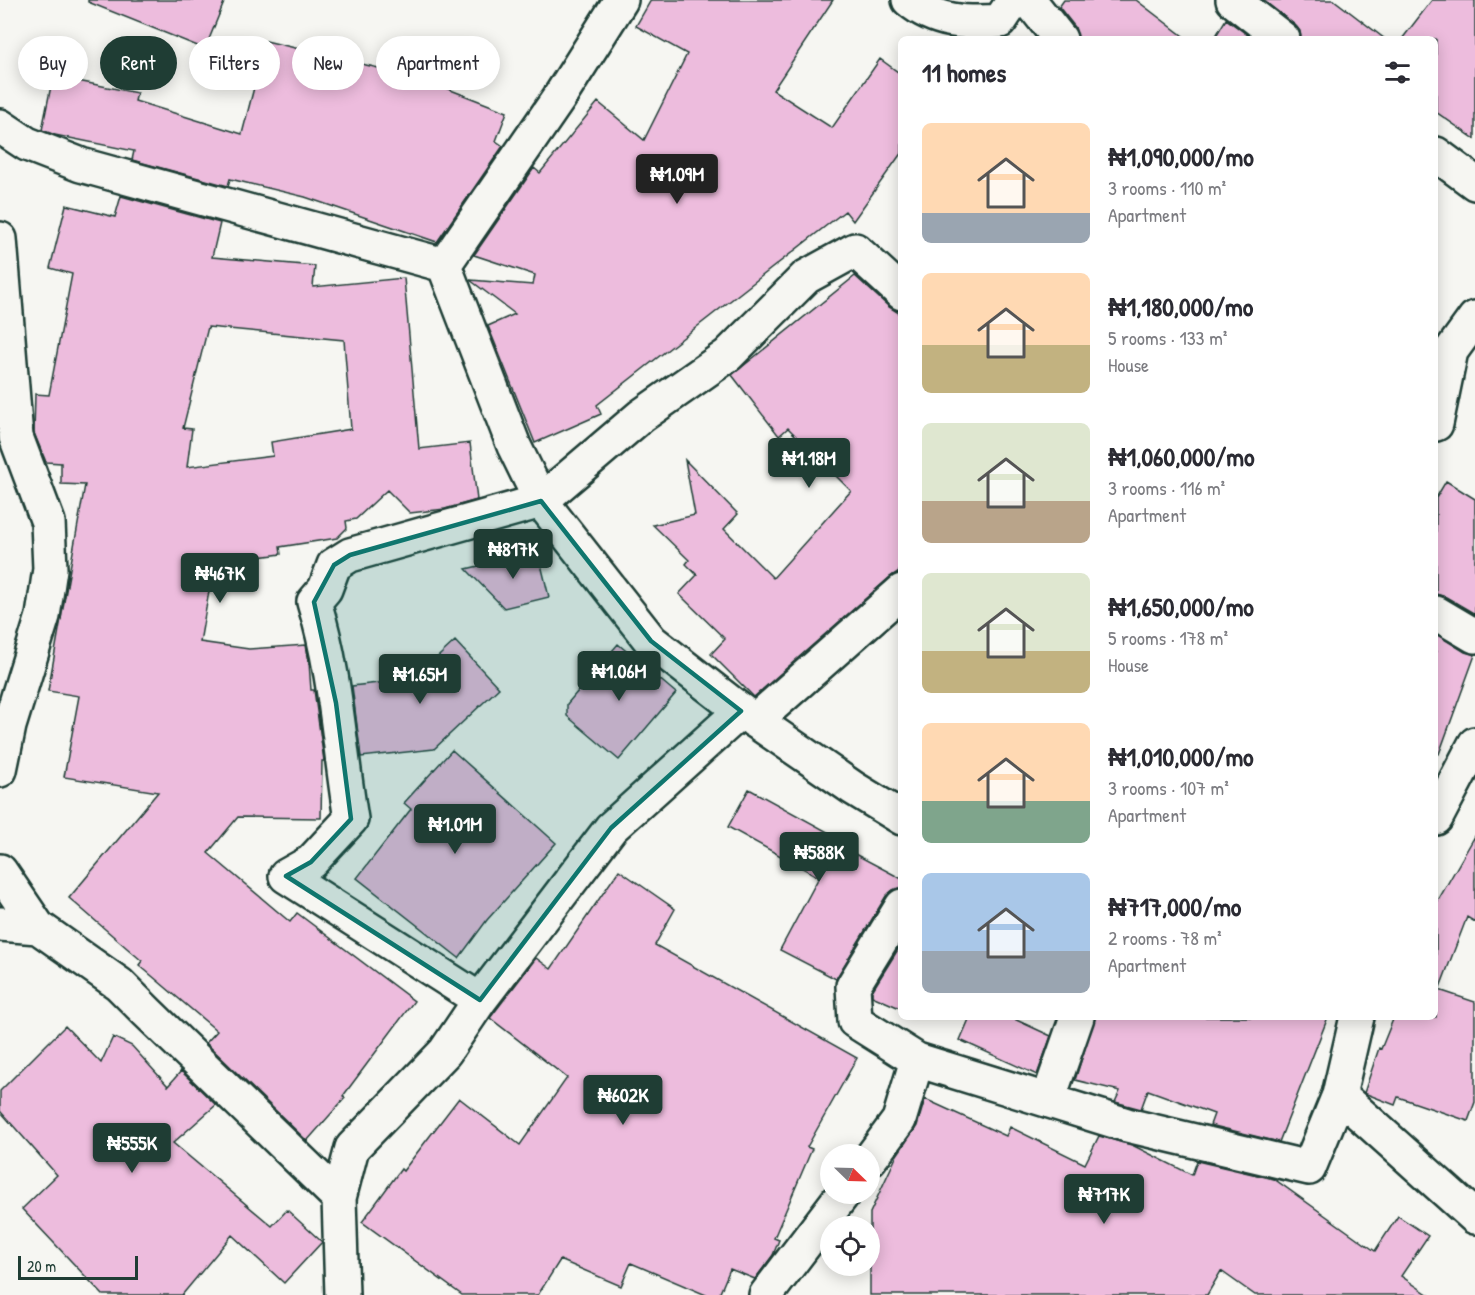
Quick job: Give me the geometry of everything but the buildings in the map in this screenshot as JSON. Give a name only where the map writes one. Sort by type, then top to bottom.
[{"type":"street","points":[[444,265],[559,98],[621,0]]},
{"type":"street","points":[[909,0],[940,18],[973,24],[1000,21],[1014,0]]},
{"type":"street","points":[[1029,0],[1058,36]]},
{"type":"street","points":[[1234,0],[1279,36]]},
{"type":"street","points":[[0,126],[27,144],[81,165],[444,265]]},
{"type":"street","points":[[1438,155],[1475,183]]},
{"type":"street","points":[[0,239],[16,437],[48,522],[50,569],[43,616],[9,726],[0,770]]},
{"type":"street","points":[[480,1000],[286,876],[311,862],[351,819],[341,761],[336,703],[323,632],[314,602],[325,589],[334,566],[350,555],[541,501],[641,416],[728,355],[806,277],[855,250],[898,289]]},
{"type":"street","points":[[444,265],[514,446],[541,501],[651,641],[748,716],[898,816]]},
{"type":"street","points":[[1438,414],[1451,351],[1475,318]]},
{"type":"street","points":[[342,1295],[339,1198],[352,1148],[445,1052],[480,1000],[611,828],[898,594]]},
{"type":"street","points":[[1438,615],[1475,636]]},
{"type":"street","points":[[1438,814],[1475,744]]},
{"type":"street","points":[[0,871],[38,927],[119,984],[339,1198]]},
{"type":"street","points":[[898,913],[853,986],[855,1021],[917,1060],[1127,1125],[1310,1168],[1339,1095],[1356,1020]]},
{"type":"street","points":[[0,924],[38,927]]},
{"type":"street","points":[[1048,1100],[1076,1020]]},
{"type":"street","points":[[880,1146],[899,1120],[917,1060]]},
{"type":"street","points":[[1339,1095],[1475,1216]]},
{"type":"street","points":[[766,1295],[835,1204]]},
{"type":"highlighted area","points":[[541,501],[651,641],[741,711],[611,828],[480,1000],[286,876],[311,862],[351,819],[336,703],[314,602],[334,565],[350,555]]}]
